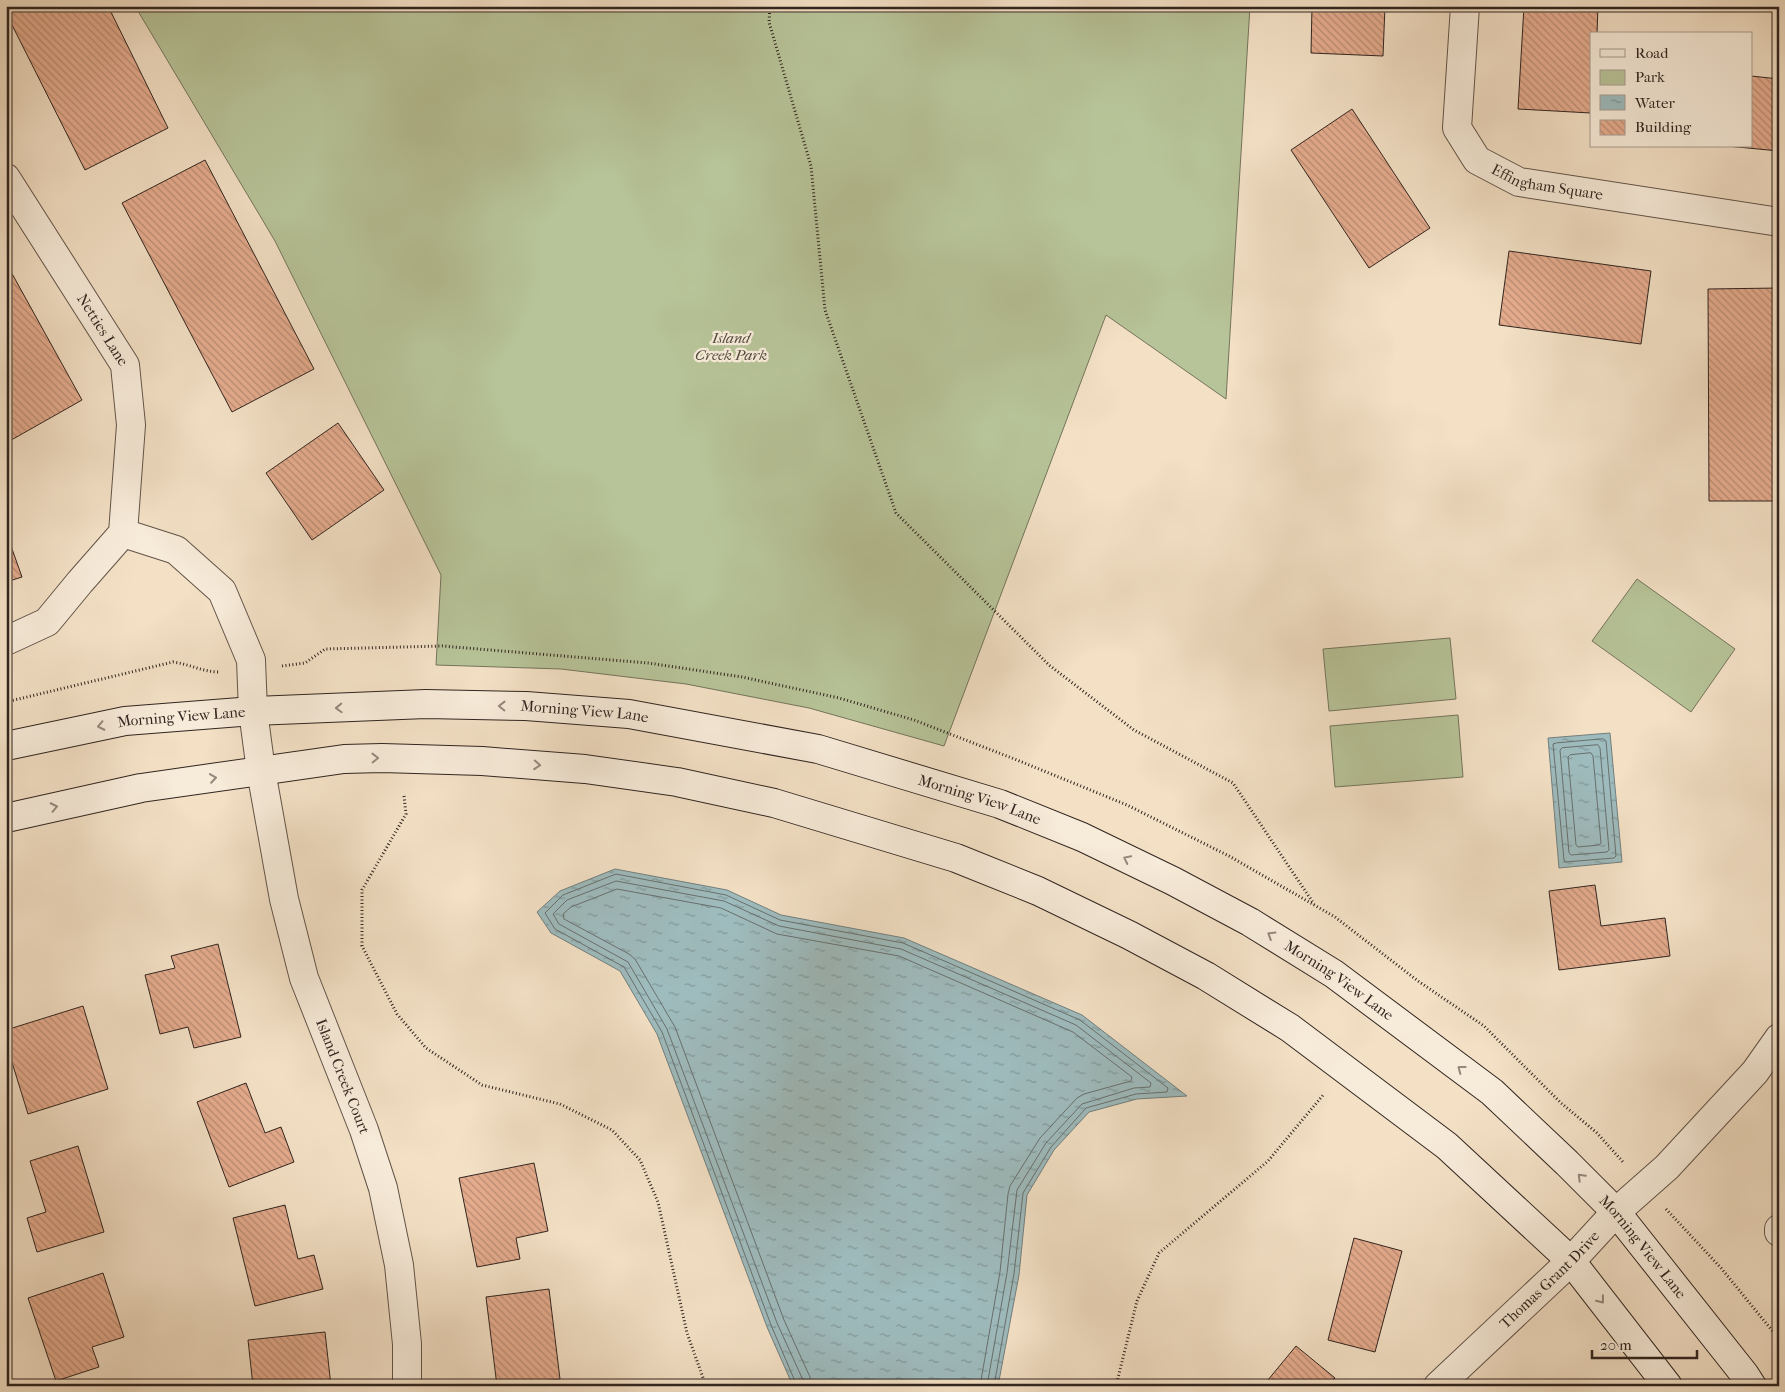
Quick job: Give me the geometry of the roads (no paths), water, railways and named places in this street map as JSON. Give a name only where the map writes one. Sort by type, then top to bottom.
[{"type":"street","name":"Effingham Square","points":[[1465,6],[1457,128],[1477,160],[1519,182],[1779,222]]},
{"type":"street","name":"Netties Lane","points":[[6,178],[125,365],[131,425],[123,533]]},
{"type":"street","points":[[6,641],[47,622],[123,533],[176,550],[222,591],[251,660],[253,711]]},
{"type":"street","name":"Morning View Lane","points":[[6,746],[125,720],[253,711],[426,704],[526,706],[629,714],[818,748],[1000,804],[1082,836],[1174,881],[1250,922],[1334,974],[1492,1092],[1567,1162],[1616,1212],[1752,1386]]},
{"type":"street","name":"Island Creek Court","points":[[253,711],[261,771],[284,899],[304,978],[364,1130],[383,1188],[399,1265],[407,1344],[407,1386]]},
{"type":"street","points":[[6,818],[140,788],[344,759],[382,758],[482,761],[585,769],[677,782],[774,803],[956,858],[1038,891],[1129,935],[1206,976],[1290,1028],[1448,1146],[1570,1261],[1668,1386]]},
{"type":"street","name":"Thomas Grant Drive","points":[[1438,1386],[1570,1261],[1616,1212],[1667,1167],[1755,1072],[1779,1038]]},
{"type":"water","points":[[1610,733],[1622,862],[1559,868],[1548,738]]},
{"type":"water","points":[[615,869],[727,890],[781,915],[904,938],[1082,1015],[1187,1096],[1137,1099],[1089,1112],[1054,1150],[1027,1195],[1019,1275],[998,1386],[793,1386],[767,1327],[657,1034],[620,971],[551,933],[537,912],[560,891]]},
{"type":"park label","name":"Island Creek Park","points":[[731,346]]}]
